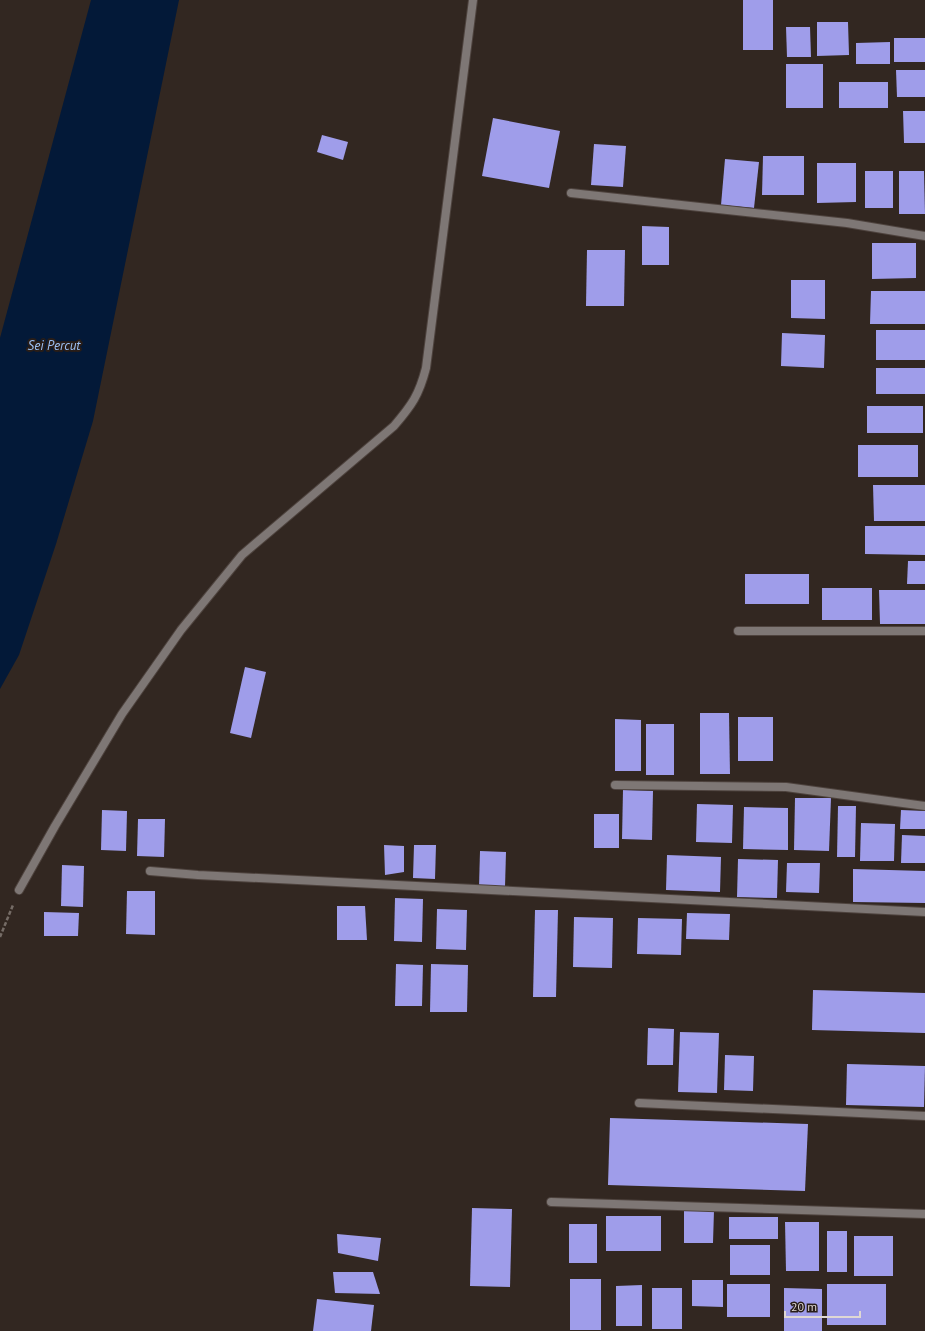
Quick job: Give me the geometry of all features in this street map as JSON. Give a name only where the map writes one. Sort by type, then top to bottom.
[{"type":"street","points":[[19,890],[55,826],[122,714],[181,630],[242,555],[394,426],[409,409],[421,388],[426,368],[473,0]]},
{"type":"street","points":[[571,193],[847,223],[925,236]]},
{"type":"street","points":[[738,631],[925,631]]},
{"type":"street","points":[[615,785],[786,786],[925,806]]},
{"type":"street","points":[[150,871],[198,875],[925,912]]},
{"type":"street","points":[[639,1103],[925,1116]]},
{"type":"street","points":[[551,1202],[925,1214]]},
{"type":"path","points":[[0,937],[19,890]]},
{"type":"water","name":"Sei Percut","points":[[91,0],[179,0],[93,421],[56,544],[19,655],[0,689],[0,338]]},
{"type":"building","points":[[743,0],[773,0],[773,50],[743,50]]},
{"type":"building","points":[[817,22],[848,22],[849,55],[817,56]]},
{"type":"building","points":[[786,27],[810,27],[811,57],[787,57]]},
{"type":"building","points":[[894,38],[925,38],[925,62],[894,62]]},
{"type":"building","points":[[890,42],[890,64],[856,64],[856,43]]},
{"type":"building","points":[[786,64],[823,64],[823,108],[786,108]]},
{"type":"building","points":[[896,70],[925,70],[925,97],[897,97]]},
{"type":"building","points":[[839,82],[888,82],[888,108],[839,108]]},
{"type":"building","points":[[903,111],[925,111],[925,143],[904,143]]},
{"type":"building","points":[[493,118],[560,131],[549,188],[482,176]]},
{"type":"building","points":[[322,135],[348,142],[343,160],[317,152]]},
{"type":"building","points":[[594,144],[626,146],[623,187],[591,185]]},
{"type":"building","points":[[763,156],[804,156],[804,195],[762,195]]},
{"type":"building","points":[[725,159],[759,162],[754,208],[721,205]]},
{"type":"building","points":[[817,163],[856,163],[856,202],[817,203]]},
{"type":"building","points":[[865,171],[893,171],[893,208],[865,208]]},
{"type":"building","points":[[899,171],[924,171],[925,214],[899,214]]},
{"type":"building","points":[[642,226],[669,227],[669,265],[642,265]]},
{"type":"building","points":[[872,243],[916,243],[916,278],[872,279]]},
{"type":"building","points":[[587,250],[625,250],[624,306],[586,306]]},
{"type":"building","points":[[791,280],[825,280],[825,319],[791,318]]},
{"type":"building","points":[[871,291],[925,291],[925,324],[870,324]]},
{"type":"building","points":[[876,330],[925,330],[925,360],[876,360]]},
{"type":"building","points":[[782,333],[825,335],[824,368],[781,366]]},
{"type":"building","points":[[876,368],[925,368],[925,394],[876,394]]},
{"type":"building","points":[[867,406],[923,406],[923,433],[867,433]]},
{"type":"building","points":[[858,445],[918,445],[918,477],[858,477]]},
{"type":"building","points":[[873,485],[925,485],[925,521],[874,521]]},
{"type":"building","points":[[865,526],[925,526],[925,555],[865,554]]},
{"type":"building","points":[[908,561],[925,561],[925,584],[907,584]]},
{"type":"building","points":[[745,574],[809,574],[809,604],[745,604]]},
{"type":"building","points":[[822,588],[872,588],[872,620],[822,620]]},
{"type":"building","points":[[879,590],[925,590],[925,624],[880,624]]},
{"type":"building","points":[[245,667],[266,672],[251,738],[230,733]]},
{"type":"building","points":[[700,713],[729,713],[730,774],[700,774]]},
{"type":"building","points":[[738,717],[773,717],[773,761],[738,761]]},
{"type":"building","points":[[615,719],[641,720],[641,771],[615,771]]},
{"type":"building","points":[[646,724],[674,724],[674,775],[646,775]]},
{"type":"building","points":[[623,790],[653,791],[652,840],[622,839]]},
{"type":"building","points":[[795,798],[831,798],[829,851],[794,850]]},
{"type":"building","points":[[697,804],[733,805],[732,843],[696,842]]},
{"type":"building","points":[[838,806],[856,806],[855,857],[837,857]]},
{"type":"building","points":[[744,807],[788,808],[788,850],[743,849]]},
{"type":"building","points":[[102,810],[127,811],[126,851],[101,850]]},
{"type":"building","points":[[901,810],[925,811],[925,829],[900,829]]},
{"type":"building","points":[[594,814],[619,814],[619,848],[594,848]]},
{"type":"building","points":[[138,819],[165,819],[164,857],[137,856]]},
{"type":"building","points":[[861,823],[895,824],[894,861],[860,861]]},
{"type":"building","points":[[902,835],[925,836],[925,863],[901,863]]},
{"type":"building","points":[[384,845],[404,846],[404,872],[385,875]]},
{"type":"building","points":[[414,845],[436,845],[435,879],[413,878]]},
{"type":"building","points":[[480,851],[506,852],[505,887],[479,887]]},
{"type":"building","points":[[667,855],[721,857],[720,892],[666,890]]},
{"type":"building","points":[[738,859],[778,860],[777,898],[737,897]]},
{"type":"building","points":[[787,863],[820,863],[819,893],[786,892]]},
{"type":"building","points":[[62,865],[84,866],[83,907],[61,906]]},
{"type":"building","points":[[853,869],[925,871],[925,903],[853,902]]},
{"type":"building","points":[[127,891],[155,891],[155,935],[126,934]]},
{"type":"building","points":[[395,898],[423,899],[422,942],[394,941]]},
{"type":"building","points":[[337,906],[365,906],[367,940],[337,940]]},
{"type":"building","points":[[437,909],[467,910],[466,950],[436,949]]},
{"type":"building","points":[[535,910],[558,910],[556,997],[533,997]]},
{"type":"building","points":[[44,912],[79,913],[78,936],[44,936]]},
{"type":"building","points":[[687,913],[730,914],[729,940],[686,939]]},
{"type":"building","points":[[574,917],[613,918],[612,968],[573,967]]},
{"type":"building","points":[[638,918],[682,919],[681,955],[637,954]]},
{"type":"building","points":[[396,964],[423,965],[422,1006],[395,1006]]},
{"type":"building","points":[[431,964],[468,965],[467,1012],[430,1012]]},
{"type":"building","points":[[813,990],[925,993],[925,1033],[812,1030]]},
{"type":"building","points":[[648,1028],[674,1029],[673,1065],[647,1065]]},
{"type":"building","points":[[680,1032],[719,1033],[717,1093],[678,1092]]},
{"type":"building","points":[[725,1055],[754,1056],[753,1091],[724,1090]]},
{"type":"building","points":[[847,1064],[925,1066],[924,1107],[846,1105]]},
{"type":"building","points":[[610,1118],[808,1124],[805,1191],[608,1185]]},
{"type":"building","points":[[472,1208],[512,1209],[510,1287],[470,1286]]},
{"type":"building","points":[[684,1210],[714,1210],[713,1243],[684,1243]]},
{"type":"building","points":[[606,1216],[661,1216],[661,1251],[606,1251]]},
{"type":"building","points":[[729,1217],[778,1217],[778,1239],[729,1239]]},
{"type":"building","points":[[785,1222],[819,1222],[819,1271],[786,1271]]},
{"type":"building","points":[[569,1224],[597,1224],[597,1263],[569,1263]]},
{"type":"building","points":[[827,1231],[847,1231],[847,1272],[827,1272]]},
{"type":"building","points":[[337,1234],[381,1238],[378,1261],[338,1253]]},
{"type":"building","points":[[854,1236],[893,1236],[893,1276],[854,1276]]},
{"type":"building","points":[[730,1245],[770,1245],[770,1275],[730,1275]]},
{"type":"building","points":[[333,1272],[373,1272],[380,1294],[335,1293]]},
{"type":"building","points":[[570,1279],[601,1279],[601,1330],[570,1330]]},
{"type":"building","points":[[692,1280],[723,1280],[723,1307],[692,1306]]},
{"type":"building","points":[[727,1284],[770,1284],[770,1317],[727,1317]]},
{"type":"building","points":[[827,1284],[886,1284],[886,1325],[827,1325]]},
{"type":"building","points":[[642,1285],[642,1326],[616,1326],[616,1286]]},
{"type":"building","points":[[652,1288],[682,1288],[682,1329],[652,1329]]},
{"type":"building","points":[[784,1288],[822,1289],[822,1331],[784,1331]]},
{"type":"building","points":[[317,1299],[374,1305],[371,1331],[313,1331]]}]
